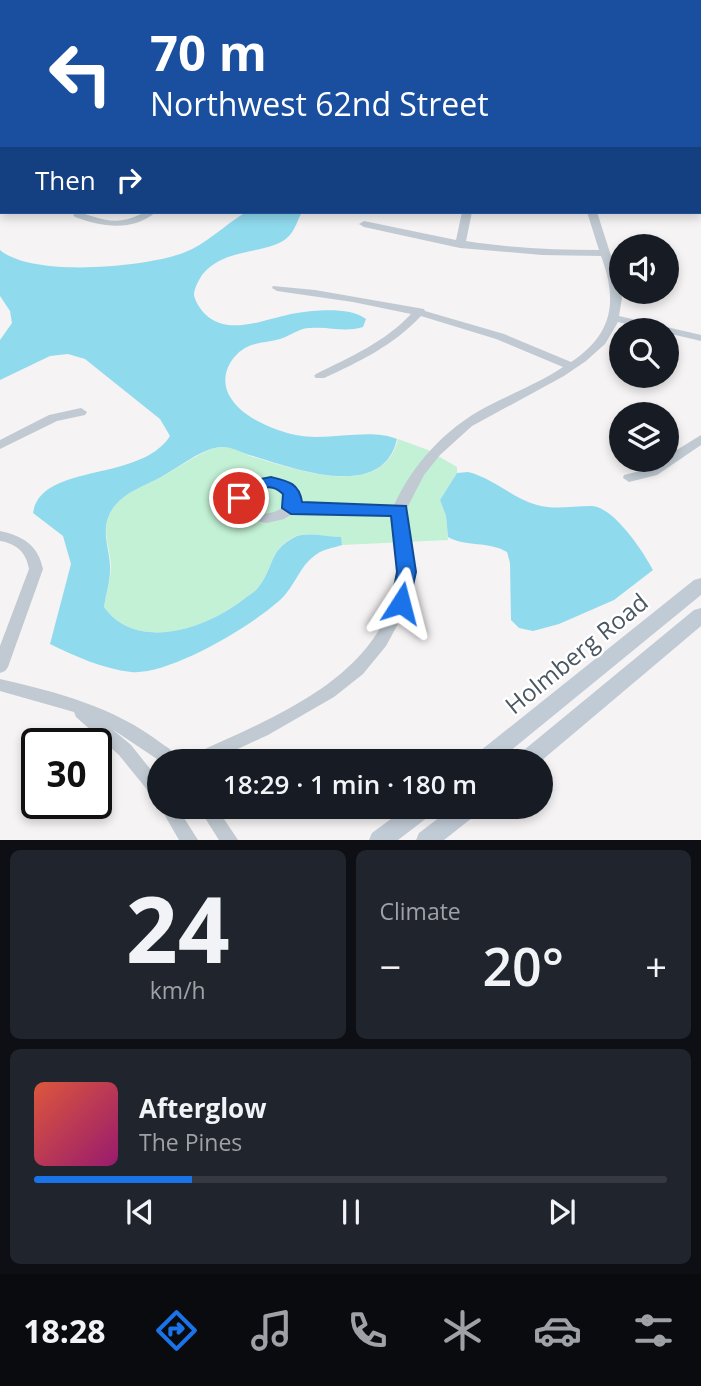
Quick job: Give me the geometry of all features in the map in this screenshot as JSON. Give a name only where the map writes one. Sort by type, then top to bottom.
[{"type":"street","points":[[78,215],[103,225],[118,225],[133,222],[147,214]]},
{"type":"street","points":[[460,245],[467,214]]},
{"type":"street","points":[[592,214],[595,234],[614,275],[617,299],[615,318]]},
{"type":"street","points":[[364,224],[460,245],[520,253],[603,253]]},
{"type":"street","points":[[277,288],[342,295],[420,311],[498,335],[571,366]]},
{"type":"street","points":[[320,376],[363,355],[408,326],[420,311]]},
{"type":"street","points":[[220,749],[333,691],[362,666],[384,636],[401,603],[407,572],[399,510],[421,466],[468,423],[495,405],[552,379],[592,351],[609,327]]},
{"type":"street","points":[[679,333],[701,338]]},
{"type":"street","points":[[0,445],[53,418],[81,412]]},
{"type":"street","points":[[629,478],[652,472],[701,439]]},
{"type":"street","points":[[291,508],[399,510]]},
{"type":"street","points":[[0,537],[11,538],[26,546],[34,556],[36,569],[0,667]]},
{"type":"street","name":"Holmberg Road","points":[[498,749],[701,585]]},
{"type":"street","points":[[540,749],[701,615]]},
{"type":"street","points":[[0,685],[74,705],[123,724],[158,749]]},
{"type":"street","points":[[74,705],[147,773]]},
{"type":"street","points":[[176,819],[189,840]]},
{"type":"street","points":[[214,819],[229,840]]},
{"type":"street","points":[[380,840],[408,819]]},
{"type":"street","points":[[427,840],[454,819]]},
{"type":"green space","points":[[398,439],[428,450],[457,467],[457,473],[440,500],[446,516],[448,540],[342,545],[340,537],[297,536],[279,548],[259,587],[253,593],[211,619],[172,631],[135,629],[118,621],[104,607],[111,565],[106,533],[107,520],[120,500],[132,491],[201,454],[223,447],[313,473],[357,476],[375,470],[389,458]]},
{"type":"water","points":[[243,214],[301,214],[291,234],[281,242],[223,259],[202,275],[194,295],[205,314],[215,321],[226,325],[250,324],[323,310],[342,311],[366,319],[363,327],[306,328],[280,339],[253,345],[237,354],[228,366],[225,380],[229,395],[240,409],[256,420],[291,434],[318,437],[373,434],[397,439],[389,458],[374,470],[356,475],[336,476],[291,468],[230,448],[216,448],[200,454],[120,500],[110,513],[106,526],[110,570],[104,607],[118,621],[135,629],[173,631],[211,619],[229,610],[257,589],[280,548],[298,536],[341,537],[342,545],[322,551],[311,558],[284,596],[234,633],[167,666],[131,672],[100,665],[50,644],[71,564],[63,536],[33,513],[40,497],[54,486],[137,461],[156,451],[170,436],[160,419],[85,359],[68,354],[50,356],[0,380],[0,340],[12,323],[10,311],[0,296],[0,250],[16,259],[37,264],[62,267],[117,266],[166,258],[183,253],[207,240]]},
{"type":"water","points":[[468,472],[537,505],[600,508],[627,531],[653,570],[614,600],[559,624],[533,631],[519,628],[511,620],[510,563],[507,552],[493,546],[462,542],[448,537],[446,516],[440,500],[457,473]]},
{"type":"route","points":[[239,498],[250,486],[271,482],[289,488],[293,497],[291,508],[399,510],[407,572],[401,603]]}]
